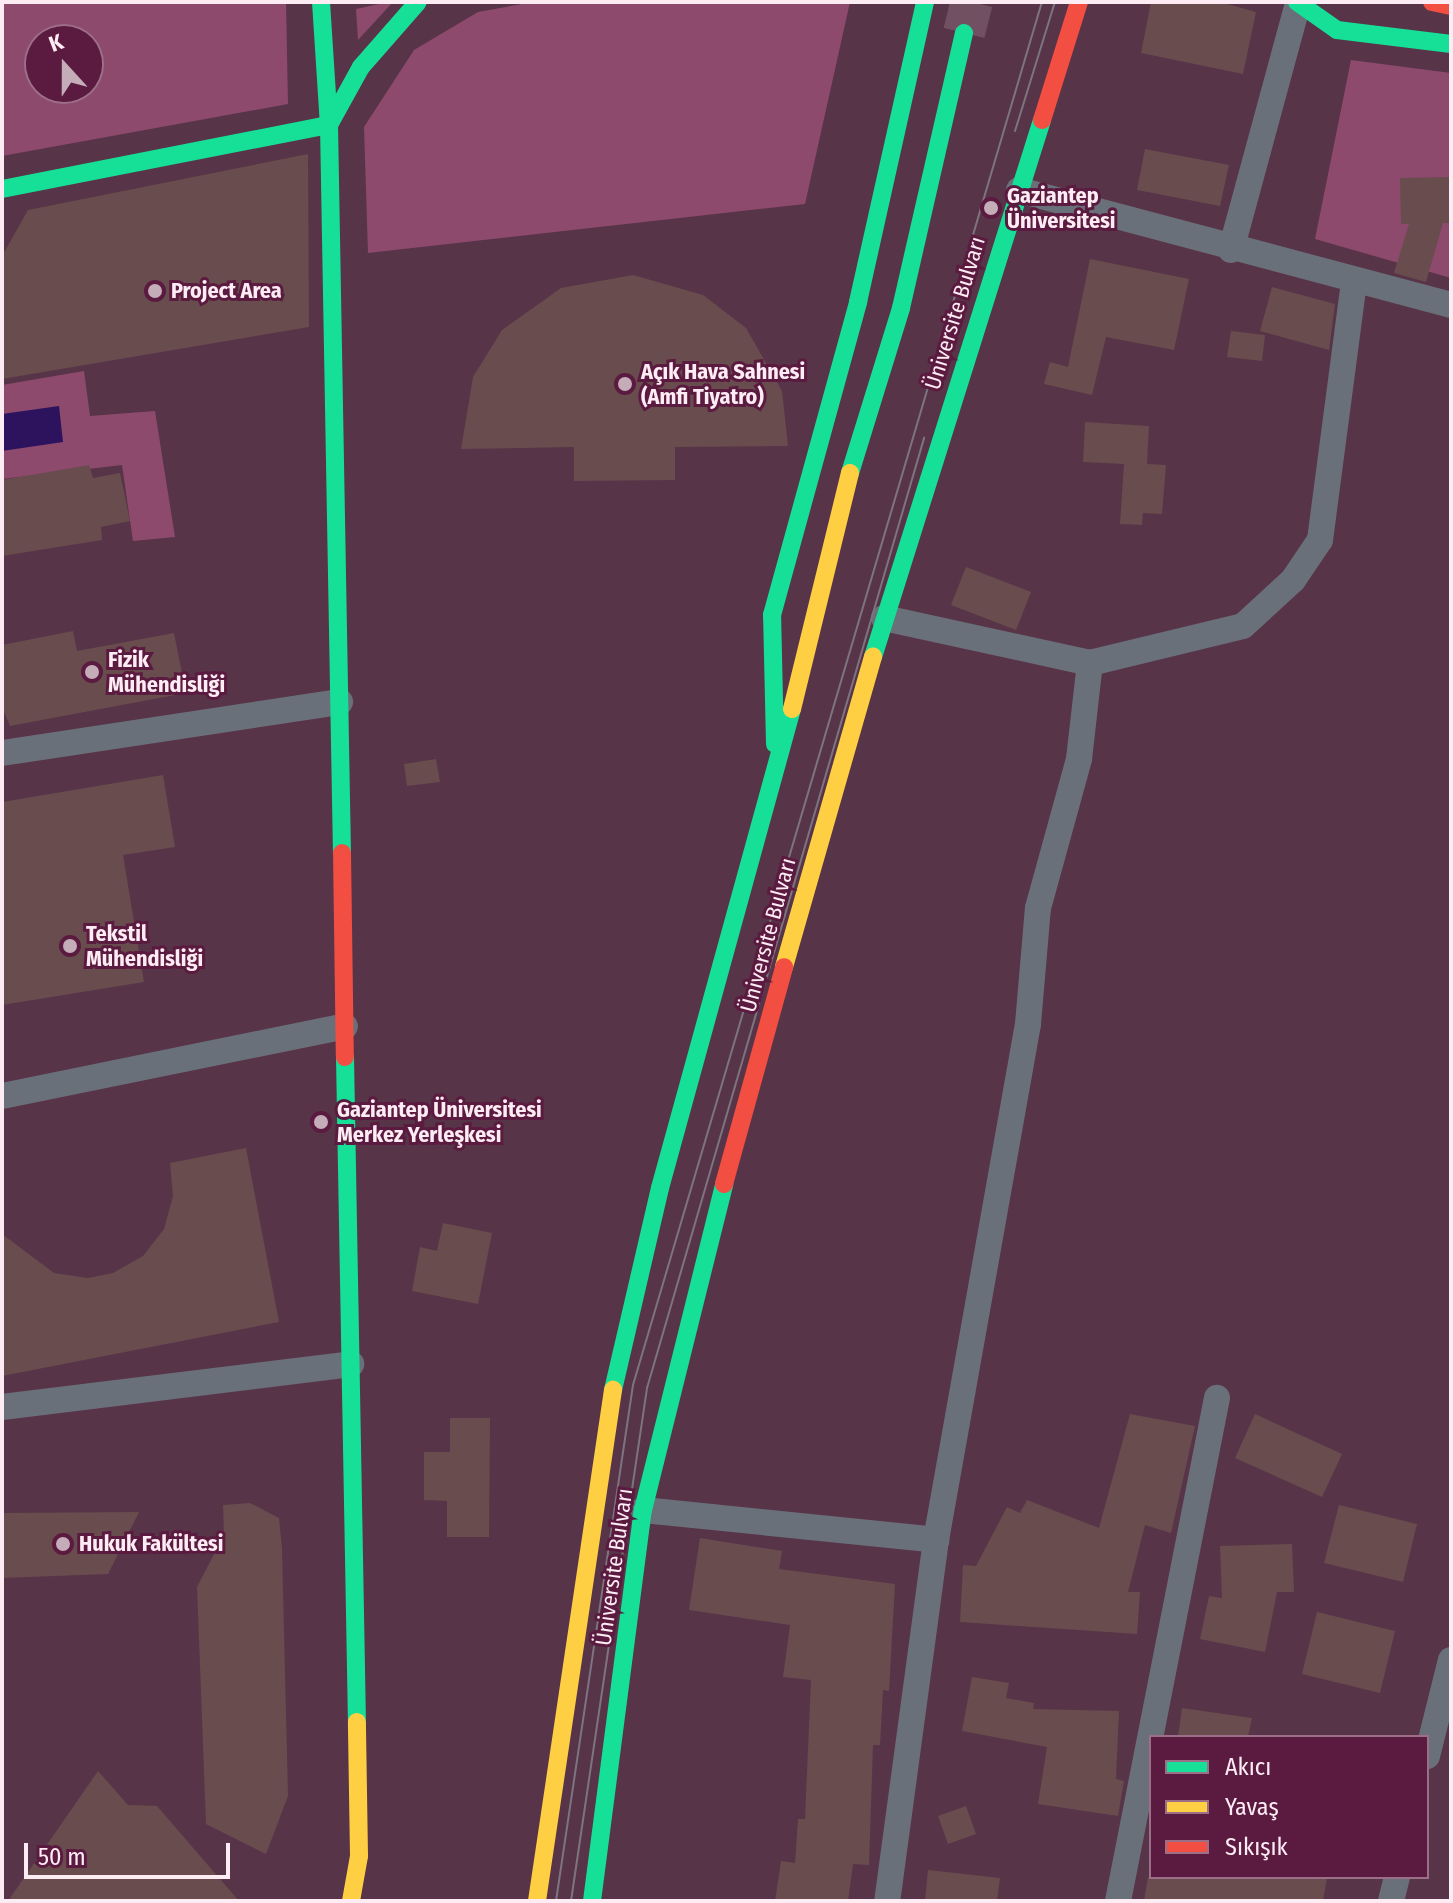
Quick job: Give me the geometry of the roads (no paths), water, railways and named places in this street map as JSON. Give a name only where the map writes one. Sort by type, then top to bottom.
[{"type":"main road","points":[[321,2],[329,125],[359,1856],[351,1901]]},
{"type":"main road","points":[[329,125],[361,67],[418,2]]},
{"type":"main road","points":[[776,758],[772,615],[858,302],[920,44],[925,2]]},
{"type":"main road","name":"Üniversite Bulvarı","points":[[592,1901],[643,1510],[703,1259],[884,618],[1079,2]]},
{"type":"main road","points":[[1432,2],[1451,6]]},
{"type":"main road","points":[[1298,3],[1337,30],[1451,44]]},
{"type":"main road","name":"Üniversite Bulvarı","points":[[537,1901],[608,1409],[660,1188],[777,773],[776,758],[832,532],[901,308],[964,33]]},
{"type":"main road","points":[[2,189],[329,125]]},
{"type":"street","points":[[1231,250],[1298,3]]},
{"type":"street","points":[[1019,190],[1231,250],[1451,305]]},
{"type":"street","points":[[884,618],[1090,663],[1243,626],[1293,580],[1320,540],[1354,282]]},
{"type":"street","points":[[887,1901],[936,1540],[1028,1024],[1038,908],[1079,759],[1090,663]]},
{"type":"street","points":[[2,753],[340,702]]},
{"type":"street","points":[[2,1096],[345,1026]]},
{"type":"street","points":[[2,1407],[351,1364]]},
{"type":"street","points":[[1151,1735],[1217,1398]]},
{"type":"street","points":[[643,1510],[936,1540]]},
{"type":"street","points":[[1429,1748],[1451,1660]]},
{"type":"street","points":[[1118,1901],[1149,1743]]},
{"type":"street","points":[[1391,1901],[1396,1879]]},
{"type":"tunnel","points":[[964,33],[972,2]]},
{"type":"tram line","points":[[556,1901],[633,1385],[1042,2]]},
{"type":"tram line","points":[[1015,131],[1055,2]]},
{"type":"tram line","points":[[571,1901],[647,1388],[924,438]]},
{"type":"place","name":"Gaziantep Üniversitesi","points":[[991,208]]},
{"type":"place","name":"Project Area","points":[[155,291]]},
{"type":"place","name":"Açık Hava Sahnesi (Amfi Tiyatro)","points":[[625,384]]},
{"type":"place","name":"Fizik Mühendisliği","points":[[92,672]]},
{"type":"place","name":"Tekstil Mühendisliği","points":[[70,946]]},
{"type":"place","name":"Gaziantep Üniversitesi Merkez Yerleşkesi","points":[[321,1122]]},
{"type":"place","name":"Hukuk Fakültesi","points":[[63,1544]]}]
